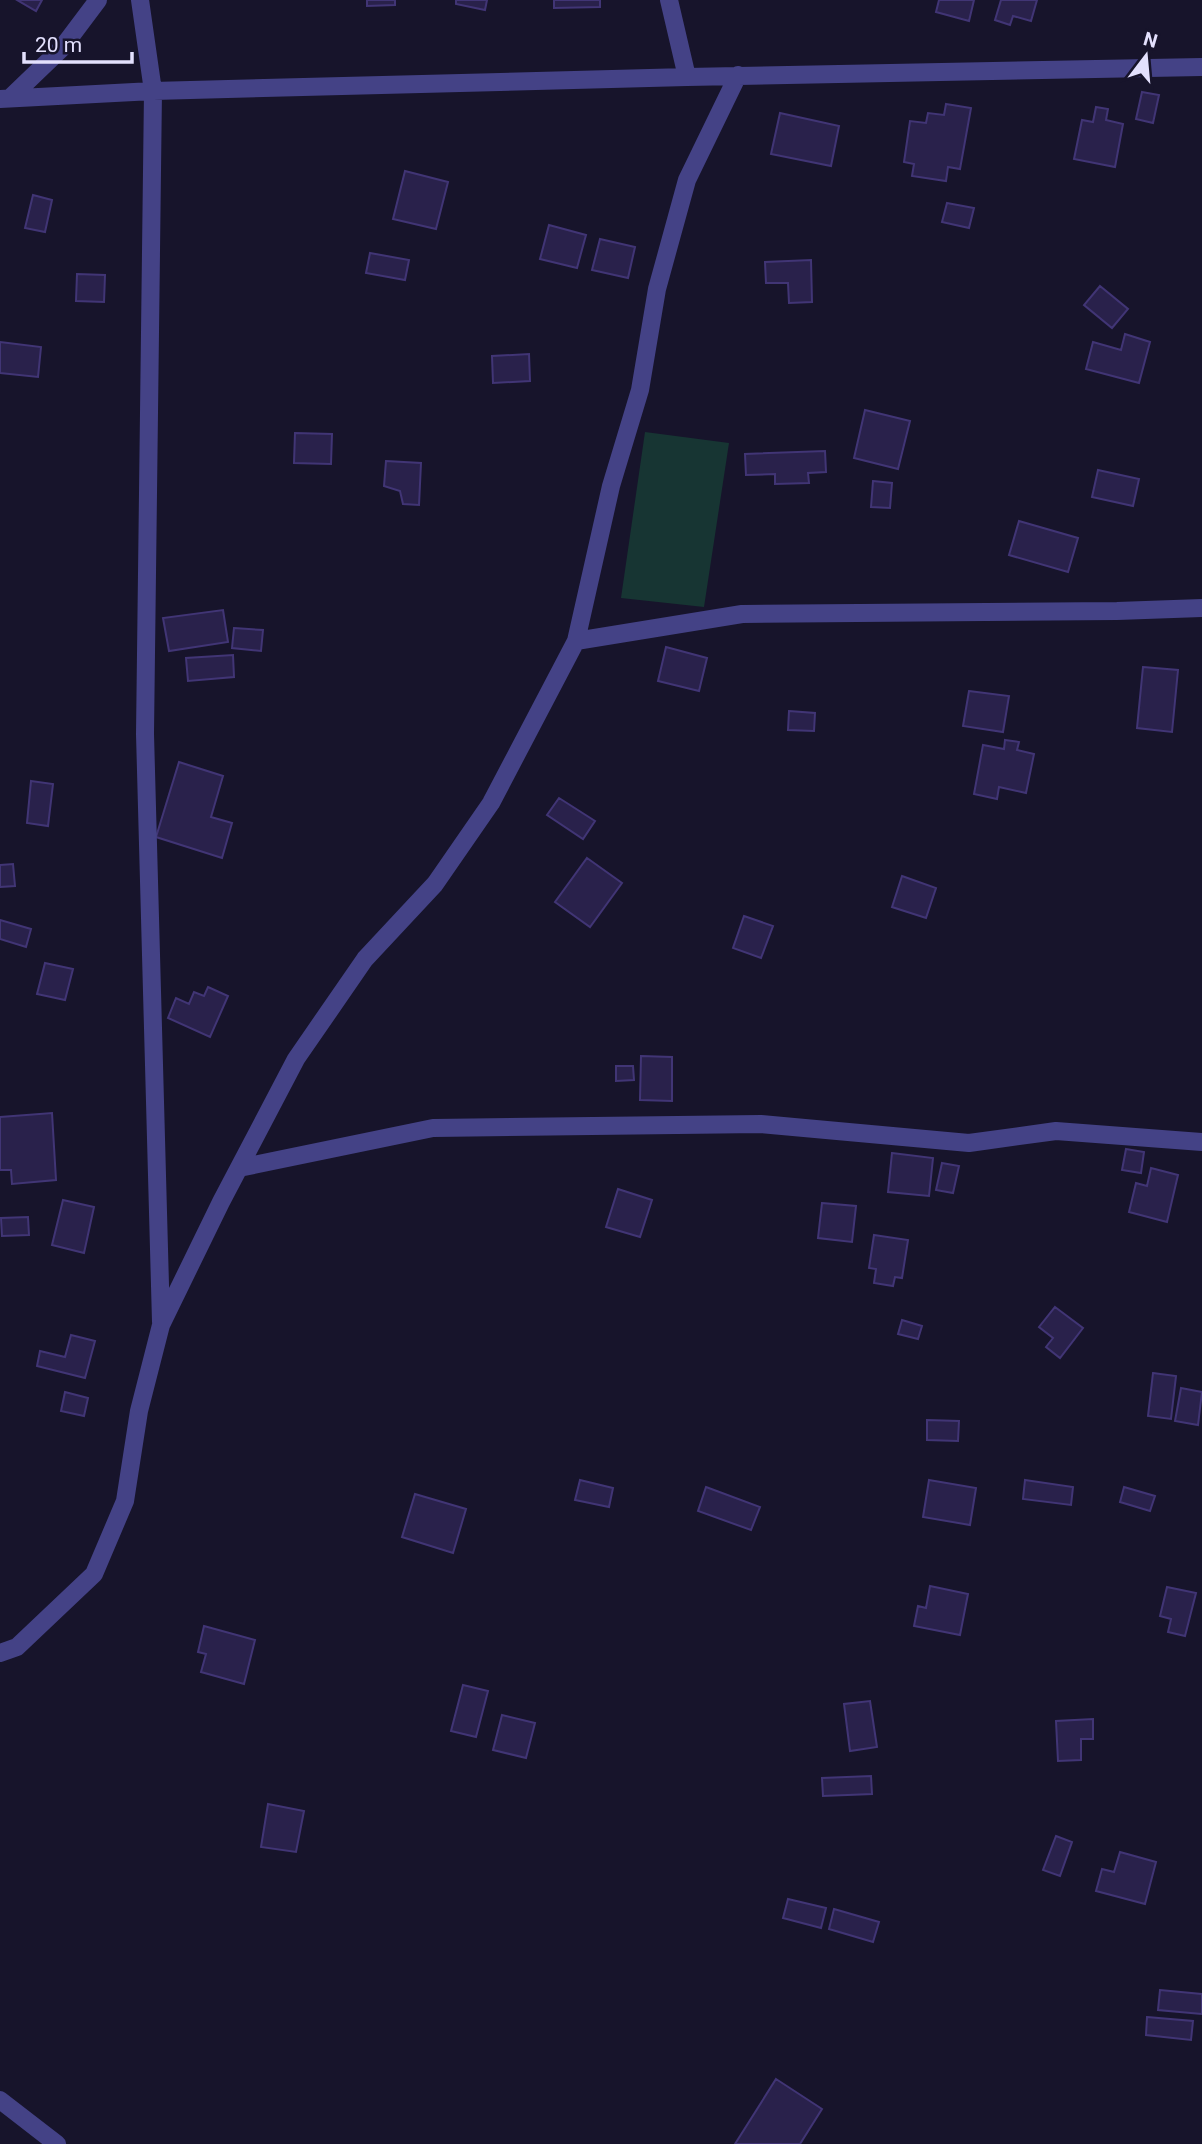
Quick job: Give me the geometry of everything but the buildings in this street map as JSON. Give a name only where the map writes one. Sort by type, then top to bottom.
[{"type":"street","points":[[5,99],[62,48],[98,0]]},
{"type":"street","points":[[140,0],[153,91],[145,733],[161,1325]]},
{"type":"street","points":[[669,0],[687,76]]},
{"type":"street","points":[[5,99],[153,91],[687,76],[1202,67]]},
{"type":"street","points":[[0,1653],[17,1647],[94,1574],[125,1501],[139,1411],[161,1325],[239,1168],[296,1059],[319,1025],[365,959],[435,884],[491,803],[576,640],[611,486],[640,390],[657,289],[687,180],[738,75]]},
{"type":"street","points":[[576,640],[742,614],[1202,608]]},
{"type":"street","points":[[239,1168],[433,1128],[761,1125],[970,1143],[1056,1131],[1202,1142]]},
{"type":"street","points":[[0,2100],[57,2144]]},
{"type":"green space","points":[[645,432],[729,443],[704,607],[621,598]]}]
